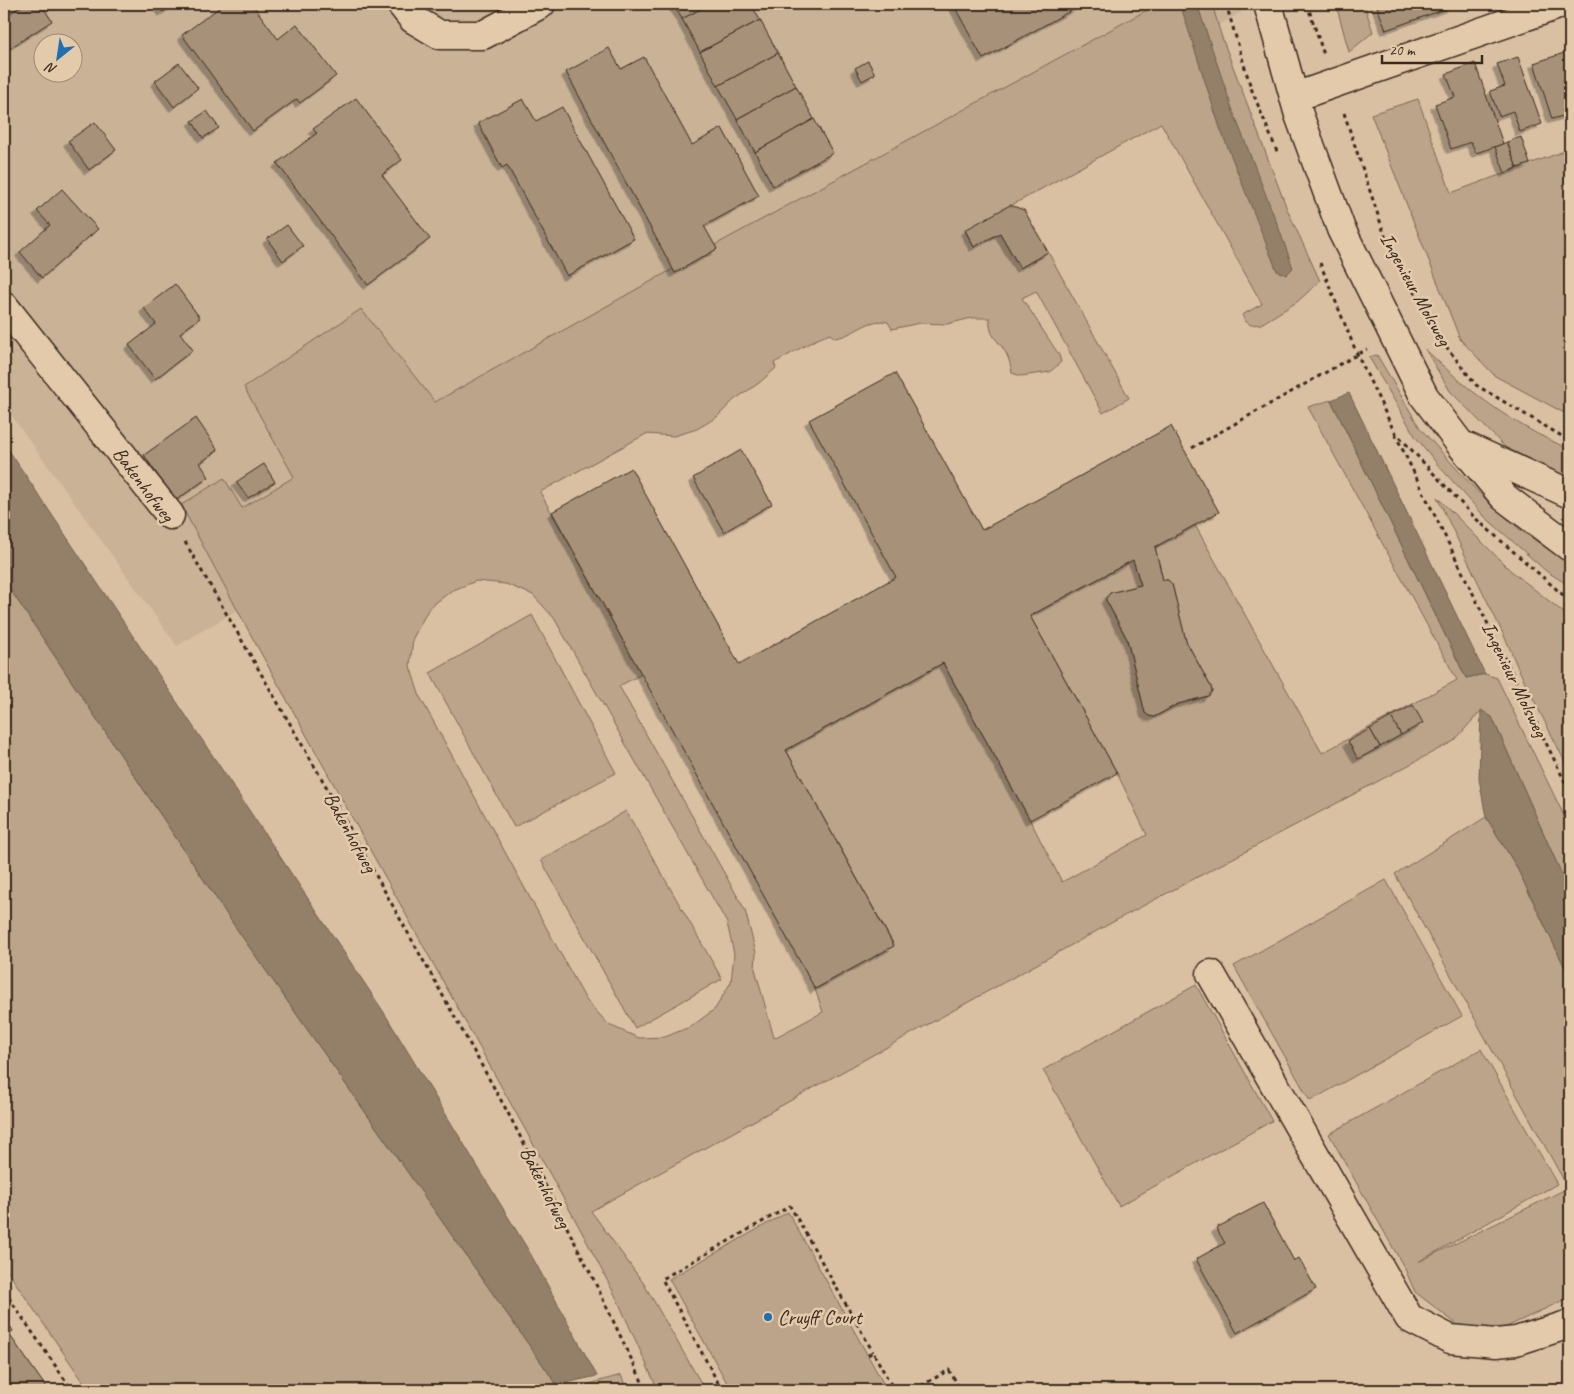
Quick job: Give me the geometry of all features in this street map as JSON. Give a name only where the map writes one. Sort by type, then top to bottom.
[{"type":"street","points":[[401,4],[413,20],[440,35],[448,35],[483,34],[540,4]]},
{"type":"street","name":"Ingenieur Molsweg","points":[[1268,4],[1295,98],[1341,228],[1424,396],[1461,445],[1504,496],[1570,547]]},
{"type":"street","points":[[1295,98],[1561,4]]},
{"type":"street","name":"Bakenhofweg","points":[[4,306],[170,515]]},
{"type":"street","name":"Ingenieur Molsweg","points":[[1461,445],[1570,494]]},
{"type":"street","points":[[1211,974],[1408,1318],[1450,1339],[1496,1343],[1516,1341],[1570,1324]]},
{"type":"path","name":"Ingenieur Molsweg","points":[[1307,4],[1387,242],[1438,336],[1476,386],[1570,441]]},
{"type":"path","points":[[1192,448],[1357,354],[1428,318]]},
{"type":"path","name":"Ingenieur Molsweg","points":[[1394,431],[1570,792]]},
{"type":"path","name":"Bakenhofweg","points":[[170,515],[329,792],[507,1111],[590,1274],[646,1390]]},
{"type":"path","points":[[722,1390],[662,1279],[790,1206],[894,1390]]},
{"type":"path","points":[[4,1290],[72,1390]]},
{"type":"path","points":[[868,1355],[873,1352]]},
{"type":"path","points":[[914,1390],[949,1370],[961,1390]]},
{"type":"shaded area","points":[[4,4],[1255,4],[177,646],[4,405]]},
{"type":"shaded area","points":[[1158,4],[1212,4],[1221,35],[1287,209],[1320,281],[1297,302],[1261,324],[1251,325],[1245,321],[1242,315],[1262,304],[1161,123],[965,231],[974,247],[1000,233],[1020,268],[1048,252],[1129,398],[1103,413],[1036,291],[1022,298],[1059,355],[1061,362],[1050,372],[1021,376],[1012,373],[1006,353],[992,333],[990,318],[972,318],[947,324],[920,323],[892,329],[888,322],[874,322],[842,337],[835,338],[830,334],[815,340],[774,363],[776,368],[759,383],[734,400],[717,417],[697,429],[674,436],[646,434],[540,492],[642,674],[619,686],[745,910],[756,953],[755,969],[774,1038],[823,1012],[815,989],[894,945],[786,750],[943,663],[1062,882],[1147,835],[1117,773],[1030,616],[1133,560],[1141,585],[1110,593],[1106,600],[1127,639],[1145,713],[1154,717],[1178,704],[1209,696],[1212,691],[1211,687],[1186,641],[1172,584],[1168,580],[1163,580],[1155,547],[1195,525],[1322,753],[1457,680],[1308,407],[1331,400],[1466,678],[1485,674],[1497,678],[1570,828],[1570,893],[1492,717],[1481,711],[1454,741],[1122,917],[591,1211],[644,1284],[705,1390],[658,1390],[617,1299],[577,1223],[252,637],[181,505],[224,478],[242,508],[294,477],[244,387],[361,309],[435,402],[673,269],[675,273],[717,249],[715,245]],"holes":[[[476,581],[506,584],[533,595],[554,618],[727,923],[734,954],[731,982],[715,1009],[692,1026],[665,1037],[639,1038],[609,1025],[586,1000],[420,697],[410,666],[413,638],[429,608],[451,591]]]},
{"type":"shaded area","points":[[1180,4],[1197,4],[1233,111],[1293,268],[1286,275],[1277,271],[1220,128]]},
{"type":"shaded area","points":[[1336,4],[1364,4],[1373,32],[1349,52]]},
{"type":"shaded area","points":[[1418,99],[1451,193],[1570,149],[1570,416],[1495,376],[1460,339],[1371,114]]},
{"type":"shaded area","points":[[1425,349],[1485,401],[1511,419],[1570,450],[1570,480],[1505,447],[1450,391]]},
{"type":"shaded area","points":[[1377,355],[1420,428],[1478,492],[1519,529],[1570,565],[1570,586],[1546,571],[1484,516],[1438,465],[1415,436],[1369,357]]},
{"type":"shaded area","points":[[1349,393],[1485,674],[1466,678],[1331,400]]},
{"type":"shaded area","points":[[4,443],[383,1011],[530,1253],[597,1376],[557,1385],[236,928],[4,580]]},
{"type":"shaded area","points":[[1437,497],[1510,570],[1563,612],[1570,624],[1570,772],[1517,666]]},
{"type":"shaded area","points":[[4,580],[236,928],[557,1385],[550,1390],[89,1390],[4,1266]]},
{"type":"shaded area","points":[[532,615],[616,773],[514,827],[430,673]]},
{"type":"shaded area","points":[[1481,710],[1492,717],[1570,893],[1570,978],[1516,866],[1486,817],[1479,779]]},
{"type":"shaded area","points":[[626,811],[722,979],[635,1028],[541,860]]},
{"type":"shaded area","points":[[1486,817],[1516,866],[1570,978],[1570,1297],[1500,1330],[1458,1325],[1415,1292],[1405,1269],[1329,1134],[1481,1049],[1557,1184],[1418,1262],[1568,1188],[1395,874]]},
{"type":"shaded area","points":[[1386,880],[1462,1016],[1310,1101],[1234,966]]},
{"type":"shaded area","points":[[1196,985],[1272,1121],[1119,1206],[1043,1070]]},
{"type":"shaded area","name":"Cruyff Court","points":[[788,1212],[887,1390],[731,1390],[669,1279]]},
{"type":"shaded area","points":[[621,1375],[627,1390],[568,1390]]},
{"type":"building","points":[[25,4],[41,4],[52,21],[32,32],[32,34],[4,52],[4,17]]},
{"type":"building","points":[[157,4],[175,4],[163,12]]},
{"type":"building","points":[[224,4],[252,4],[278,39],[297,24],[336,76],[300,103],[297,99],[253,131],[182,35]]},
{"type":"building","points":[[673,4],[710,4],[682,19]]},
{"type":"building","points":[[710,4],[751,4],[760,20],[700,52],[682,19]]},
{"type":"building","points":[[953,4],[1083,4],[983,59]]},
{"type":"building","points":[[1376,4],[1450,4],[1451,7],[1386,30]]},
{"type":"building","points":[[760,20],[778,53],[718,86],[700,52]]},
{"type":"building","points":[[609,48],[621,69],[644,57],[692,145],[722,128],[759,196],[704,226],[717,249],[675,273],[566,72]]},
{"type":"building","points":[[1567,52],[1570,63],[1570,114],[1552,119],[1534,63]]},
{"type":"building","points":[[778,53],[796,86],[737,119],[718,86]]},
{"type":"building","points":[[1518,57],[1542,124],[1520,132],[1513,111],[1499,116],[1490,91],[1505,86],[1497,64]]},
{"type":"building","points":[[868,61],[875,74],[862,81],[855,68]]},
{"type":"building","points":[[179,63],[198,88],[174,107],[155,81]]},
{"type":"building","points":[[1475,63],[1503,144],[1476,153],[1471,142],[1451,149],[1435,104],[1455,97],[1446,74]]},
{"type":"building","points":[[796,86],[814,119],[755,152],[737,119]]},
{"type":"building","points":[[356,98],[402,160],[382,175],[430,239],[368,285],[277,163],[317,133],[313,129]]},
{"type":"building","points":[[523,99],[536,121],[562,107],[634,239],[567,276],[507,165],[502,168],[478,123]]},
{"type":"building","points":[[207,111],[219,128],[203,138],[192,121]]},
{"type":"building","points":[[814,119],[833,153],[773,186],[755,152]]},
{"type":"building","points":[[95,122],[116,150],[89,170],[68,141]]},
{"type":"building","points":[[1521,137],[1530,164],[1517,168],[1507,142]]},
{"type":"building","points":[[1507,142],[1517,168],[1505,173],[1495,147]]},
{"type":"building","points":[[62,189],[98,229],[42,278],[20,252],[50,225],[37,211]]},
{"type":"building","points":[[1010,205],[1024,210],[1048,252],[1020,268],[1000,233],[974,247],[965,230]]},
{"type":"building","points":[[287,225],[303,246],[283,261],[267,239]]},
{"type":"building","points":[[175,284],[200,318],[180,333],[193,350],[155,379],[129,345],[156,324],[144,308]]},
{"type":"building","points":[[895,373],[982,530],[1171,426],[1219,512],[1155,547],[1163,580],[1168,580],[1172,584],[1186,641],[1212,691],[1208,696],[1178,704],[1154,717],[1145,713],[1127,639],[1106,600],[1110,593],[1141,585],[1133,560],[1030,616],[1117,773],[1030,820],[943,663],[786,750],[894,946],[815,989],[552,512],[631,468],[739,664],[896,577],[809,420]]},
{"type":"building","points":[[196,418],[218,450],[200,463],[209,477],[175,501],[144,455]]},
{"type":"building","points":[[741,450],[772,504],[724,532],[693,478]]},
{"type":"building","points":[[264,464],[275,482],[248,498],[236,482]]},
{"type":"building","points":[[1413,705],[1423,723],[1401,735],[1391,717]]},
{"type":"building","points":[[1391,717],[1401,735],[1380,747],[1370,729]]},
{"type":"building","points":[[1370,729],[1380,747],[1358,759],[1348,741]]},
{"type":"building","points":[[1263,1203],[1294,1261],[1299,1258],[1316,1289],[1237,1333],[1196,1259],[1225,1243],[1216,1228]]},
{"type":"building","points":[[4,1317],[13,1331],[9,1334],[48,1390],[4,1390]]},
{"type":"place","name":"Cruyff Court","points":[[768,1317]]}]
